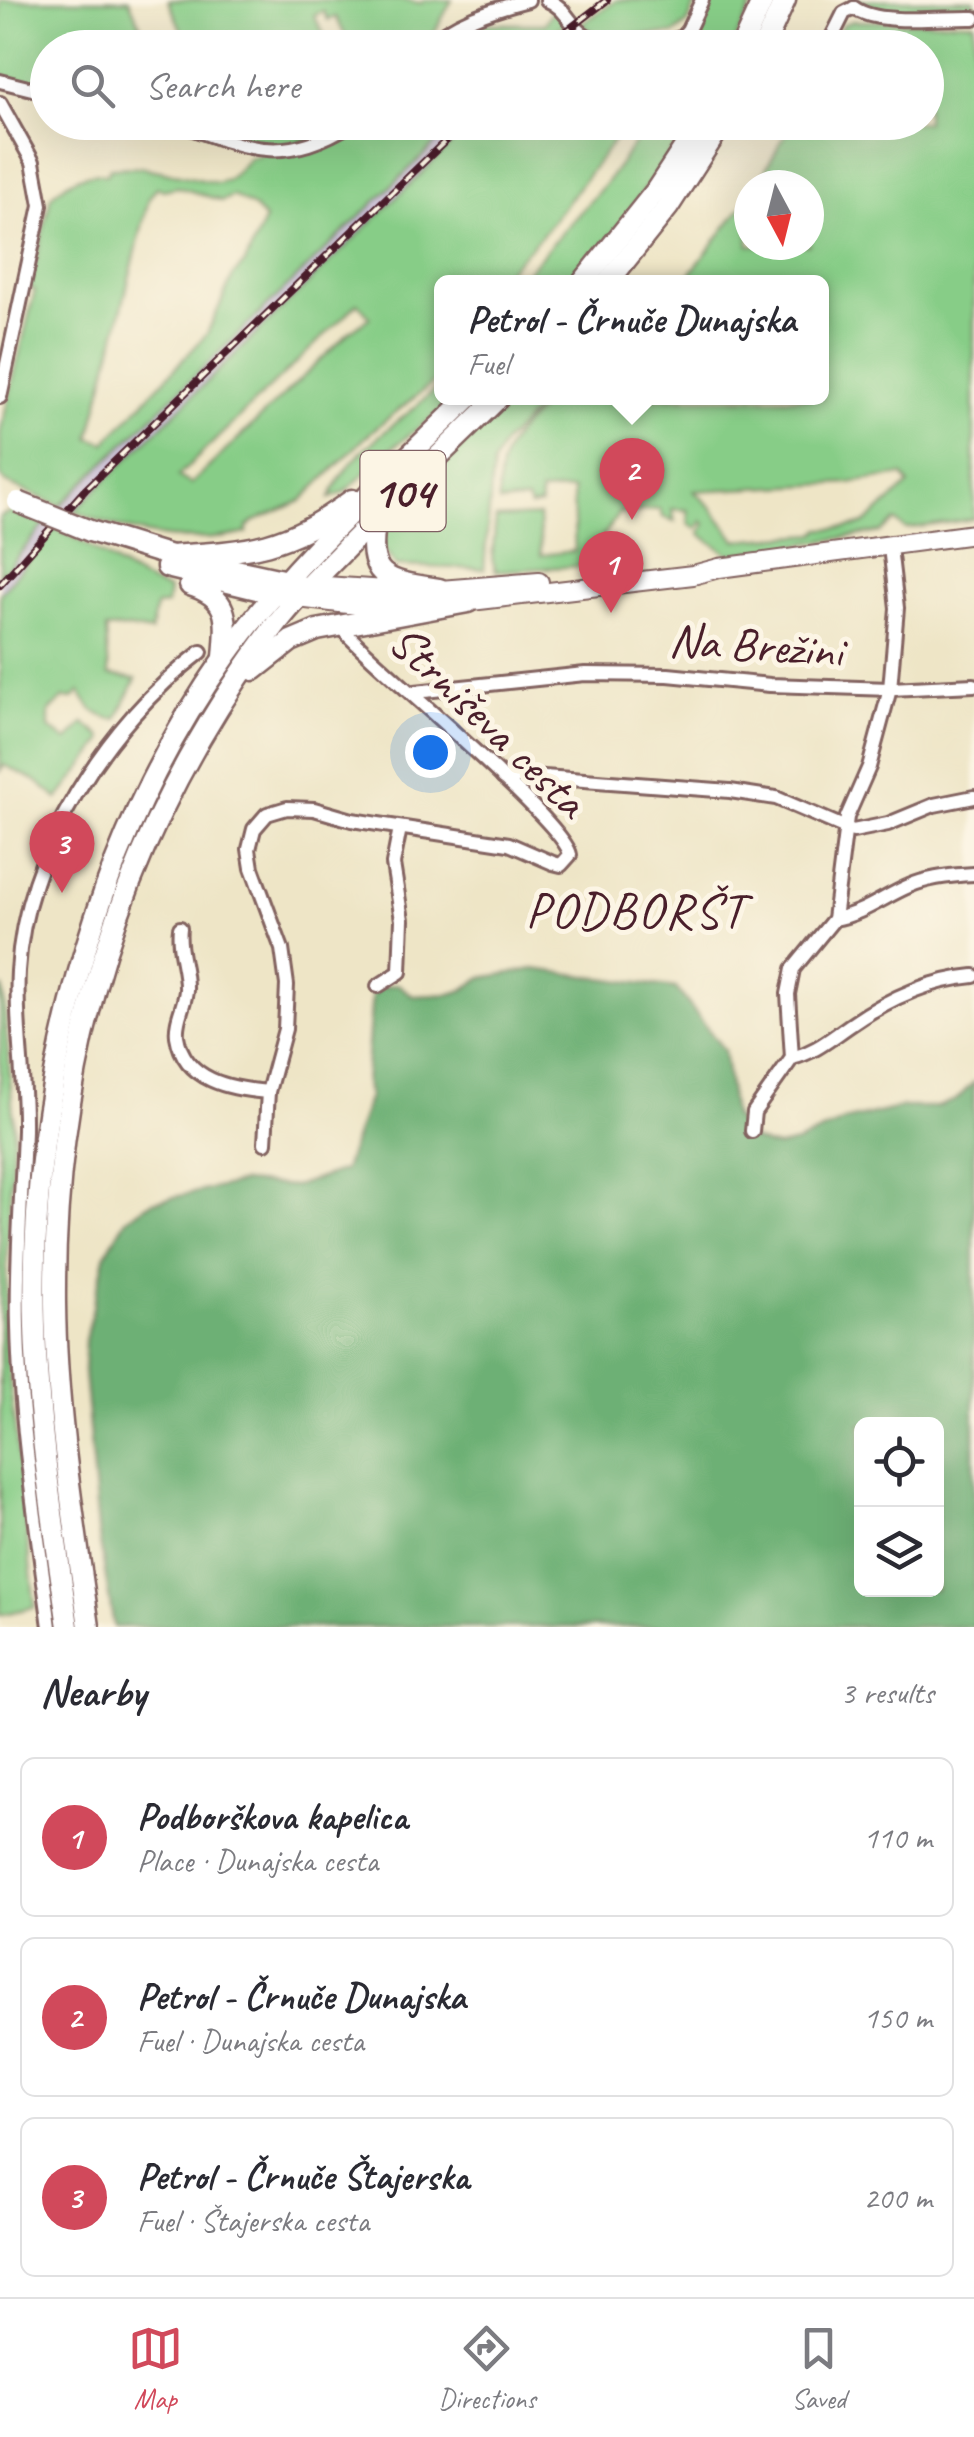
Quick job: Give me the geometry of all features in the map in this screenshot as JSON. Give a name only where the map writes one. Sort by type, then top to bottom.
[{"type":"main road","points":[[749,30],[763,0]]},
{"type":"main road","points":[[771,30],[785,0]]},
{"type":"main road","points":[[589,275],[656,192],[689,140]]},
{"type":"main road","points":[[614,275],[668,208],[711,140]]},
{"type":"main road","name":"104","points":[[89,1627],[67,1457],[56,1324],[56,1222],[77,1062],[106,943],[163,806],[293,590],[399,467],[461,405]]},
{"type":"main road","name":"104","points":[[68,1627],[46,1468],[35,1327],[38,1199],[46,1126],[84,948],[148,791],[182,725],[224,658],[491,405]]},
{"type":"main road","points":[[172,556],[248,549],[296,536],[318,526],[399,467]]},
{"type":"main road","points":[[9,498],[90,530],[150,562],[199,577],[414,605],[468,602]]},
{"type":"main road","points":[[376,518],[371,547],[379,570],[394,581],[439,589]]},
{"type":"main road","points":[[227,695],[273,653],[304,635],[334,626],[468,602],[974,534]]},
{"type":"main road","points":[[112,540],[293,590],[439,589],[718,568]]},
{"type":"main road","points":[[150,562],[165,577],[206,590],[218,600],[225,616],[224,658]]},
{"type":"street","points":[[450,30],[528,0]]},
{"type":"street","points":[[548,0],[558,4],[578,30]]},
{"type":"street","points":[[688,30],[702,0]]},
{"type":"street","points":[[836,30],[852,4],[874,18],[888,20],[974,18]]},
{"type":"street","points":[[0,81],[30,88]]},
{"type":"street","points":[[0,103],[33,162],[41,205],[0,398]]},
{"type":"street","points":[[227,140],[250,148],[282,151],[319,140]]},
{"type":"street","points":[[752,1131],[754,1112],[792,1058],[788,994],[793,969],[834,919],[846,828],[869,766],[890,689],[897,608],[890,547]]},
{"type":"street","name":"Strniševa cesta","points":[[265,1143],[268,1092],[285,1028],[287,984],[273,920],[252,868],[249,849],[254,829],[267,814],[287,808],[314,809],[400,828],[495,841],[553,864],[567,861],[570,849],[503,778],[348,634]]},
{"type":"street","points":[[50,1627],[23,1421],[18,1328],[17,1254],[24,1126],[18,967],[34,890],[62,818],[78,790],[132,718],[202,652]]},
{"type":"street","name":"Na Brežini","points":[[414,692],[585,674],[668,675],[770,685],[890,689],[974,685]]},
{"type":"street","points":[[503,778],[730,791],[776,798],[860,831],[888,824],[934,804],[974,797]]},
{"type":"street","points":[[378,986],[400,972],[402,920],[393,864],[400,828]]},
{"type":"street","points":[[834,919],[854,916],[910,885],[974,874]]},
{"type":"street","points":[[180,928],[186,990],[177,1034],[184,1056],[194,1070],[213,1082],[238,1090],[268,1092]]},
{"type":"street","points":[[792,1058],[809,1054],[889,1001],[974,976]]},
{"type":"shaded area","points":[[439,140],[455,140],[55,528],[0,594],[0,577],[60,506]]},
{"type":"green space","points":[[0,0],[129,0],[142,30],[30,30],[30,84],[0,76]]},
{"type":"green space","points":[[168,0],[452,0],[436,30],[342,30],[336,17],[328,20],[323,11],[314,16],[322,30],[181,30]]},
{"type":"green space","points":[[617,0],[697,0],[688,23],[679,30],[589,30],[580,25]]},
{"type":"green space","points":[[708,0],[755,0],[740,30],[699,30]]},
{"type":"green space","points":[[856,0],[974,0],[974,15],[889,15],[859,6]]},
{"type":"green space","points":[[554,8],[567,22],[558,30],[460,30],[479,19],[480,24],[545,24]]},
{"type":"green space","points":[[852,21],[974,22],[974,519],[906,529],[895,521],[881,532],[728,554],[700,534],[705,524],[702,521],[697,529],[689,524],[688,510],[672,509],[675,521],[663,517],[660,509],[619,513],[583,566],[496,571],[492,559],[496,518],[539,516],[541,555],[575,551],[573,490],[540,492],[541,505],[530,507],[527,500],[499,503],[503,457],[526,423],[546,405],[829,405],[829,275],[689,275],[734,217],[734,260],[824,260],[824,170],[765,170],[782,140],[944,140],[944,30],[840,30]],"holes":[[[903,475],[909,484],[859,526],[821,529],[816,534],[736,540],[694,491],[849,483]]]},
{"type":"green space","points":[[236,140],[302,140],[286,146]]},
{"type":"green space","points":[[307,140],[439,140],[60,506],[6,483],[0,476],[0,433],[35,290],[30,288],[51,196],[77,178],[107,175],[110,168],[141,167],[217,183],[228,180],[250,158]],"holes":[[[157,187],[178,187],[222,201],[233,196],[265,219],[207,334],[105,443],[90,438],[149,198]]]},
{"type":"green space","points":[[456,140],[614,140],[542,235],[503,275],[434,275],[434,382],[372,431],[301,501],[253,522],[247,533],[225,537],[181,539],[116,527],[74,511]],"holes":[[[358,303],[370,317],[191,484],[178,476]]]},
{"type":"green space","points":[[637,140],[679,140],[616,231],[578,275],[524,275],[606,183]]},
{"type":"green space","points":[[434,390],[434,405],[449,405],[392,448],[344,493],[330,498],[339,480],[365,449]]},
{"type":"green space","points":[[504,405],[540,405],[503,444],[493,464],[484,569],[396,566],[383,549],[380,532],[427,477]]},
{"type":"green space","points":[[11,512],[45,524],[0,577],[0,516]]},
{"type":"green space","points":[[55,528],[169,590],[167,605],[156,606],[151,632],[106,629],[109,675],[136,679],[117,719],[94,711],[80,692],[72,699],[64,698],[49,712],[49,728],[67,741],[84,723],[103,741],[58,799],[36,781],[4,765],[0,771],[0,594]]},
{"type":"green space","points":[[534,969],[676,988],[724,1050],[733,1116],[751,1139],[767,1145],[796,1143],[844,1121],[902,1107],[937,1107],[956,1100],[974,1082],[974,1627],[114,1627],[98,1530],[84,1372],[85,1340],[106,1253],[126,1219],[152,1202],[243,1182],[295,1186],[344,1170],[369,1096],[365,1082],[372,994],[398,984],[413,996],[463,990],[481,978]]},
{"type":"green space","points":[[3,988],[14,1128],[6,1348],[35,1607],[0,1615],[0,990]]},
{"type":"railway","points":[[568,30],[607,0]]},
{"type":"railway","points":[[0,585],[85,490],[446,140]]},
{"type":"place","name":"Petrol - Črnuče Dunajska","points":[[632,520]]},
{"type":"place","name":"Podborškova kapelica","points":[[611,613]]},
{"type":"place","name":"Petrol - Črnuče Štajerska","points":[[62,893]]},
{"type":"district","name":"PODBORŠT","points":[[636,909]]}]
